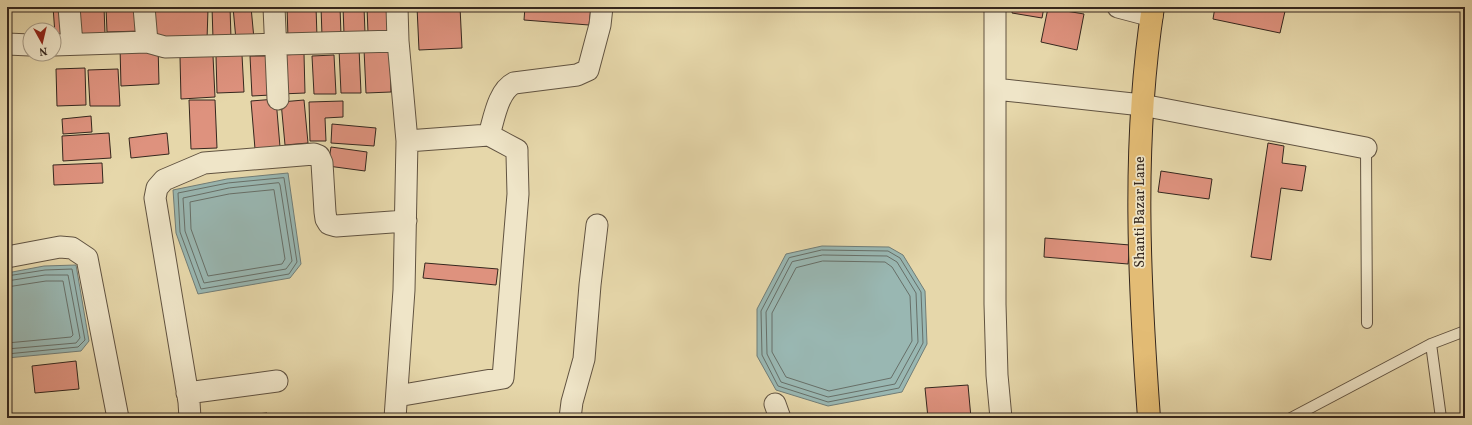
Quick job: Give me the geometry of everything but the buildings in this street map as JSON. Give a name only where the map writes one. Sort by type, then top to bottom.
[{"type":"main road","name":"Shanti Bazar Lane","points":[[1149,418],[1140,270],[1140,195],[1142,106],[1152,12]]},
{"type":"street","points":[[69,7],[63,45],[147,42],[165,47],[398,41]]},
{"type":"street","points":[[144,7],[147,42]]},
{"type":"street","points":[[274,7],[278,99]]},
{"type":"street","points":[[395,418],[404,290],[407,141],[398,41],[397,7]]},
{"type":"street","points":[[489,136],[502,94],[509,85],[514,83],[577,75],[588,70],[600,25],[602,7]]},
{"type":"street","points":[[995,7],[995,304],[997,375],[1001,418]]},
{"type":"street","points":[[1118,7],[1152,12]]},
{"type":"street","points":[[7,44],[22,45]]},
{"type":"street","points":[[995,90],[1142,106],[1366,148]]},
{"type":"street","points":[[397,396],[503,378],[518,194],[518,155],[517,150],[513,147],[489,136],[407,141]]},
{"type":"street","points":[[190,418],[155,198],[157,188],[164,180],[204,163],[314,154],[319,156],[322,163],[324,212],[329,224],[336,226],[406,221]]},
{"type":"street","points":[[570,418],[572,402],[584,359],[597,225]]},
{"type":"street","points":[[7,256],[60,247],[72,248],[87,258],[118,418]]},
{"type":"street","points":[[187,393],[277,381]]},
{"type":"lane","points":[[1366,148],[1366,323]]},
{"type":"lane","points":[[1291,418],[1431,344],[1465,331]]},
{"type":"lane","points":[[1431,344],[1441,418]]},
{"type":"water","points":[[288,173],[301,264],[290,278],[198,294],[176,233],[173,190],[227,179]]},
{"type":"water","points":[[822,246],[889,247],[903,255],[925,291],[927,344],[902,392],[828,406],[776,390],[757,356],[757,309],[786,254]]},
{"type":"water","points":[[76,265],[89,341],[81,351],[7,358],[7,273],[44,266]]}]
